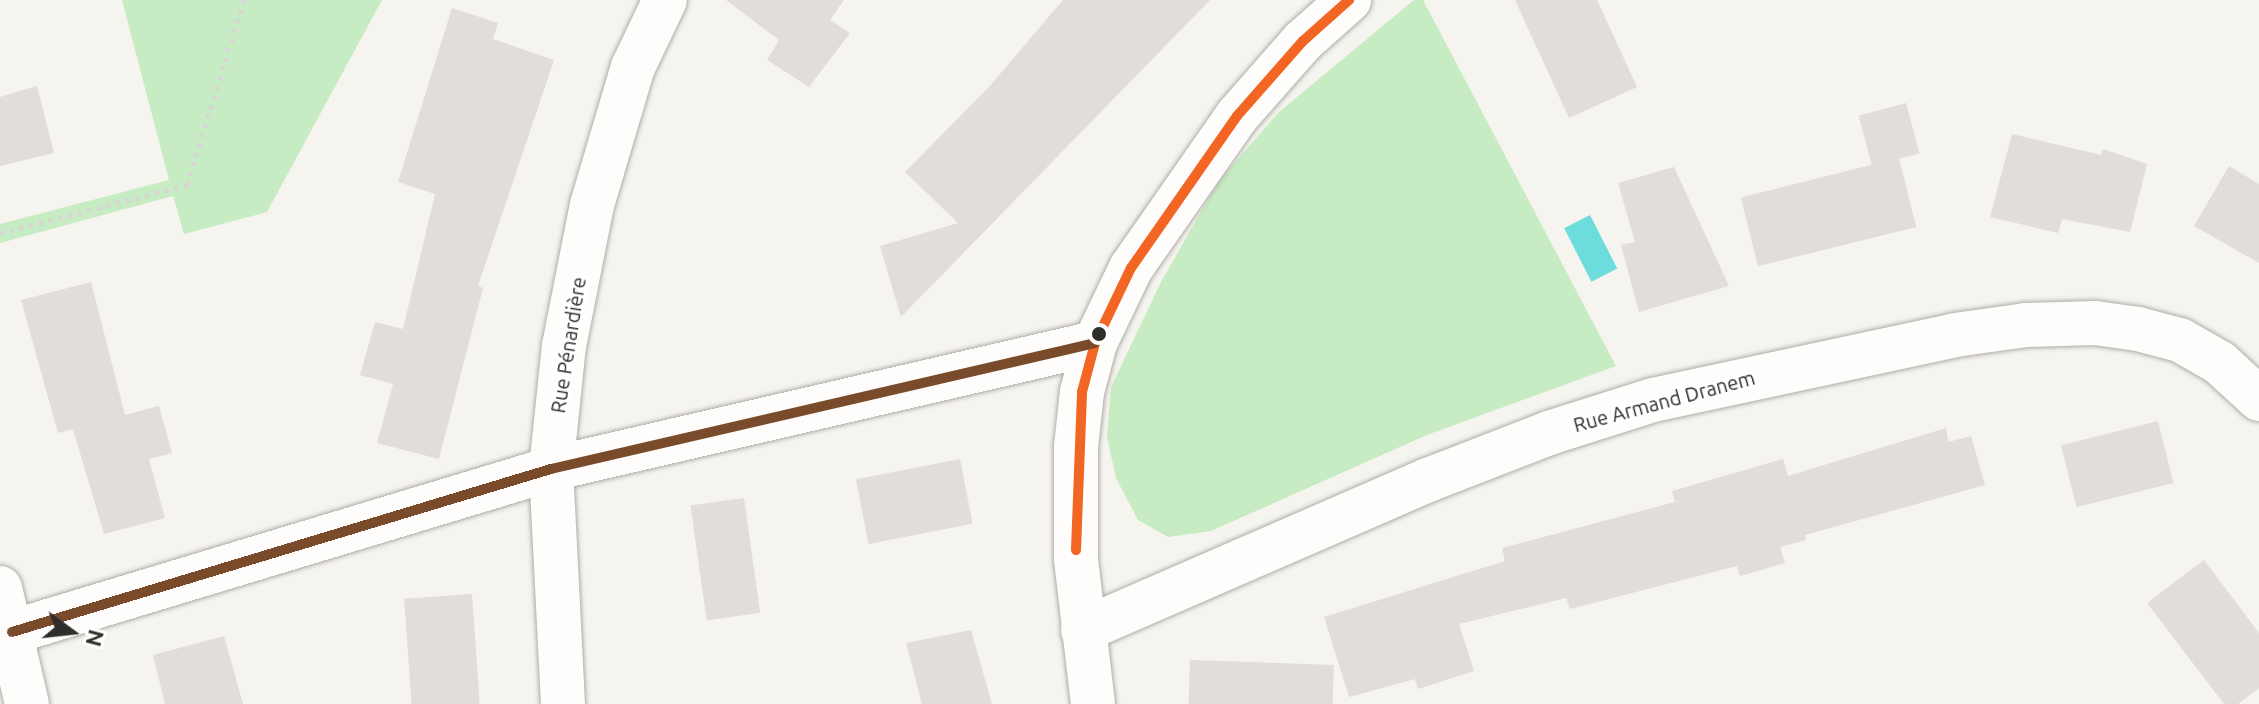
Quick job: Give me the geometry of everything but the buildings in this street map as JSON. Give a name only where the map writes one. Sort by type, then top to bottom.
[{"type":"street","name":"Rue Pénardière","points":[[563,704],[551,469],[564,346],[592,205],[633,67],[665,0]]},
{"type":"street","points":[[1093,704],[1076,559],[1076,447],[1082,392],[1095,343],[1131,268],[1237,116],[1303,41],[1349,0]]},
{"type":"street","name":"Rue Armand Dranem","points":[[1083,630],[1428,480],[1549,433],[1697,390],[1955,335],[2026,325],[2095,323],[2138,329],[2180,340],[2220,363],[2259,399]]},
{"type":"street","points":[[12,632],[551,469],[1095,343]]},
{"type":"street","points":[[0,588],[27,704]]},
{"type":"path","points":[[0,233],[187,185],[244,0]]},
{"type":"green space","points":[[122,0],[382,0],[267,212],[184,234],[173,196],[0,243],[0,224],[169,180]]},
{"type":"green space","points":[[1414,0],[1423,0],[1616,366],[1427,435],[1211,531],[1168,537],[1138,520],[1116,478],[1107,437],[1111,387],[1161,282],[1218,182],[1279,112]]},
{"type":"water","points":[[1590,215],[1617,268],[1591,282],[1564,228]]},
{"type":"transit line","points":[[1076,550],[1082,392],[1095,343],[1131,268],[1237,116],[1303,41],[1349,0]]},
{"type":"transit line","points":[[12,632],[551,469],[1095,343]]}]
